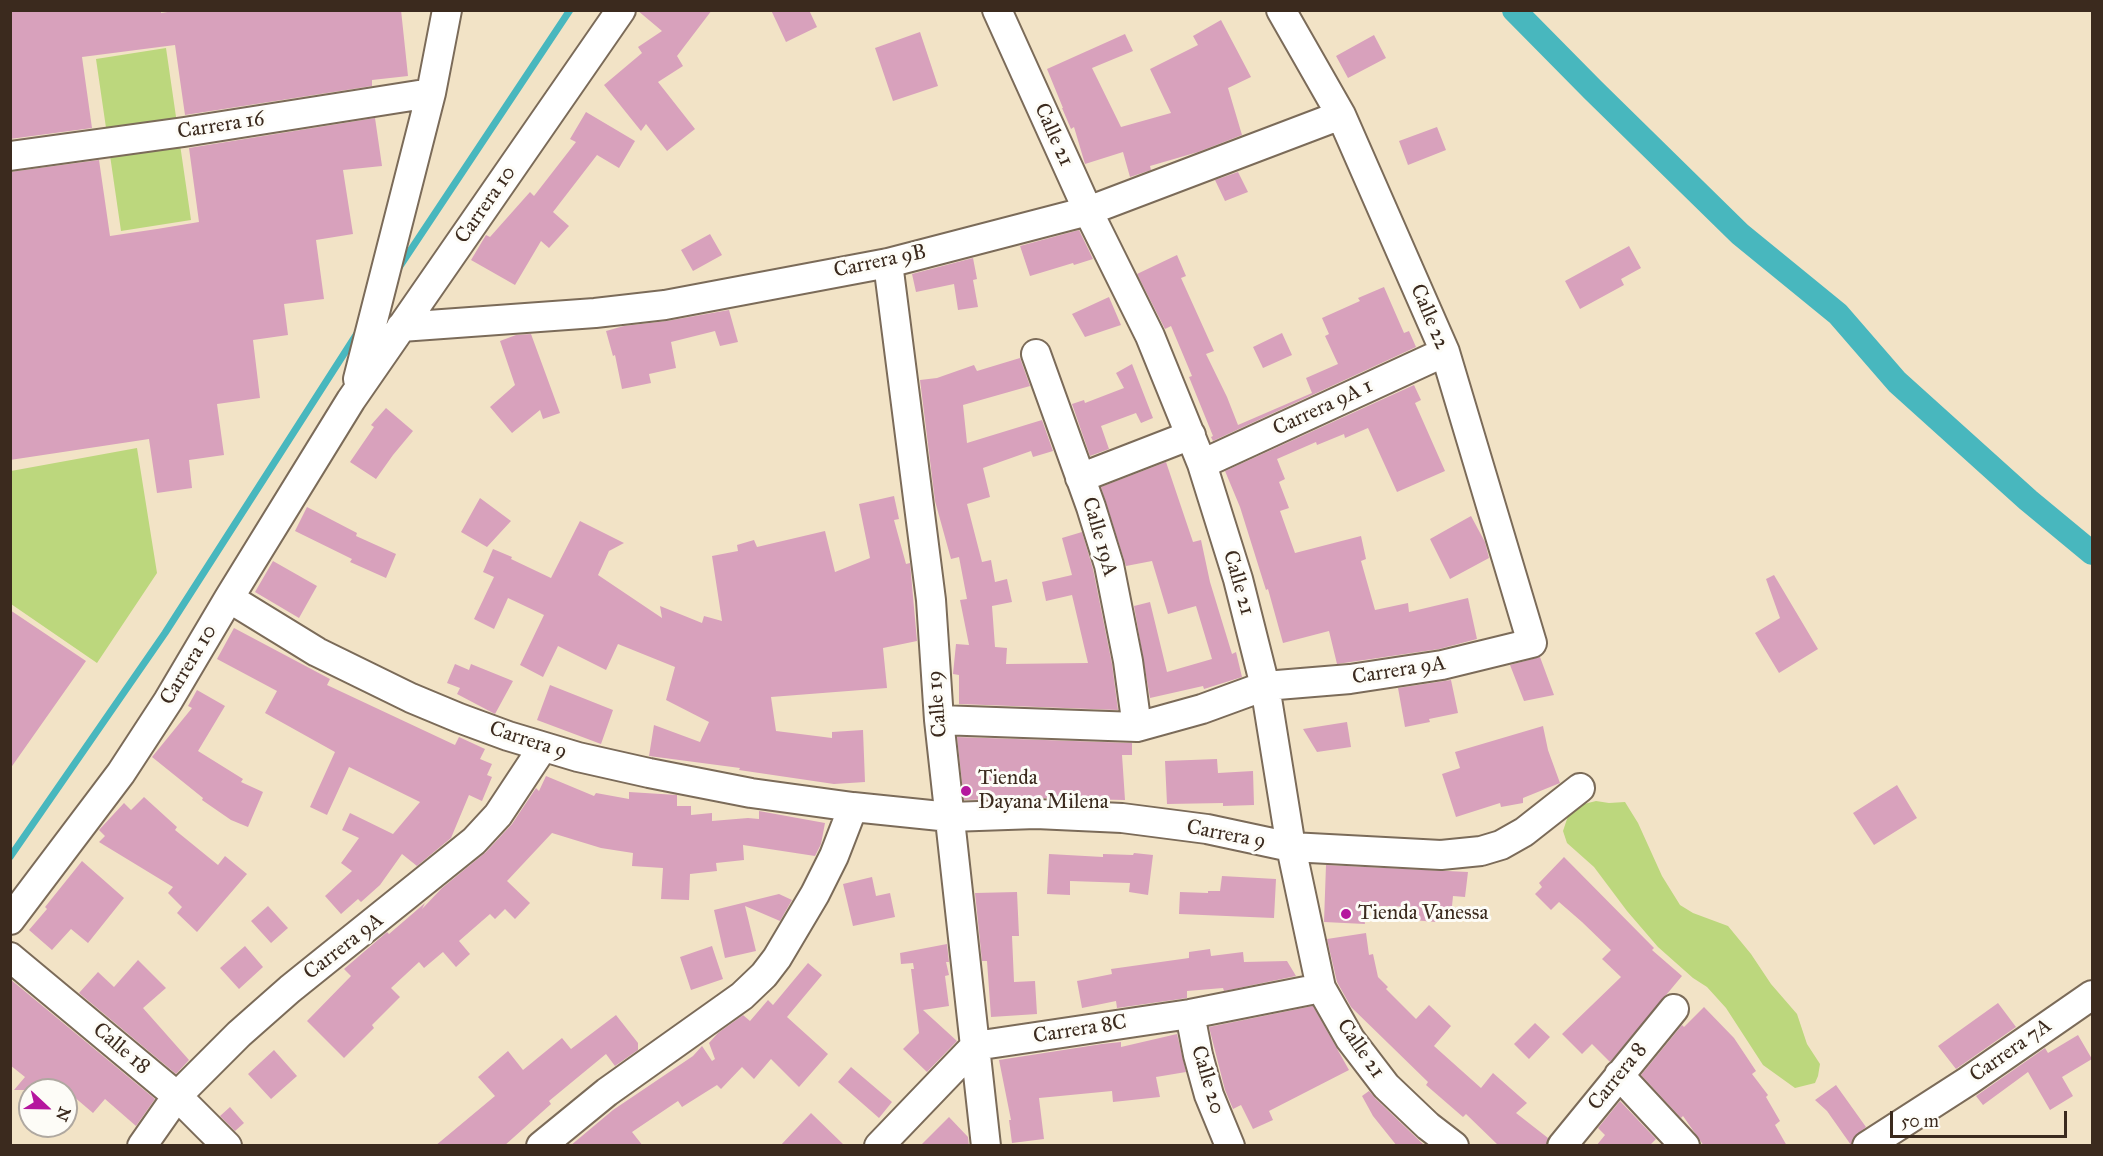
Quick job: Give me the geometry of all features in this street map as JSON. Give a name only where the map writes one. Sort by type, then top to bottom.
[{"type":"street","name":"Carrera 10","points":[[351,400],[431,93],[447,10]]},
{"type":"street","name":"Carrera 10","points":[[10,920],[121,773],[168,701],[351,400],[621,10]]},
{"type":"street","name":"Calle 21","points":[[996,10],[1088,211],[1150,336],[1202,464],[1238,579],[1265,686],[1291,847],[1321,988],[1350,1039],[1386,1086],[1428,1126],[1454,1146]]},
{"type":"street","name":"Calle 22","points":[[1281,10],[1341,116],[1445,352],[1532,643]]},
{"type":"street","name":"Carrera 16","points":[[10,156],[184,132],[431,93]]},
{"type":"street","name":"Carrera 9B","points":[[401,327],[595,313],[665,305],[888,263],[1088,211],[1341,116]]},
{"type":"street","name":"Calle 19","points":[[888,263],[931,600],[939,720],[986,1146]]},
{"type":"street","name":"Carrera 9A 1","points":[[1202,464],[1445,352]]},
{"type":"street","name":"Calle 19A","points":[[1036,354],[1109,565],[1128,661],[1137,727]]},
{"type":"street","points":[[1080,478],[1191,435]]},
{"type":"street","name":"Carrera 9","points":[[229,598],[290,637],[364,676],[459,718],[543,747],[649,774],[751,793],[950,817],[1036,814],[1122,818],[1207,829],[1291,847],[1441,855],[1481,851],[1501,845],[1524,832],[1580,788]]},
{"type":"street","name":"Carrera 9A","points":[[1137,727],[1202,709],[1265,686],[1350,680],[1442,665],[1532,643]]},
{"type":"street","points":[[939,720],[1137,727]]},
{"type":"street","name":"Carrera 9A","points":[[142,1146],[177,1096],[239,1034],[290,989],[474,841],[498,815],[543,747]]},
{"type":"street","points":[[542,1146],[607,1092],[742,996],[764,975],[777,958],[815,894],[834,856],[853,807]]},
{"type":"street","name":"Calle 18","points":[[10,957],[177,1096],[227,1146]]},
{"type":"street","name":"Carrera 8C","points":[[975,1046],[1190,1014],[1321,988]]},
{"type":"street","name":"Carrera 7A","points":[[1867,1146],[1968,1081],[2092,994]]},
{"type":"street","name":"Carrera 8","points":[[1562,1146],[1674,1009]]},
{"type":"street","name":"Calle 20","points":[[1190,1014],[1209,1095],[1230,1146]]},
{"type":"street","points":[[879,1146],[975,1046]]},
{"type":"street","points":[[1619,1075],[1684,1146]]},
{"type":"green space","points":[[166,48],[191,220],[121,231],[96,59]]},
{"type":"green space","points":[[137,448],[157,573],[97,663],[11,604],[11,471]]},
{"type":"green space","points":[[1596,801],[1625,802],[1638,823],[1662,876],[1680,905],[1693,913],[1728,926],[1751,954],[1771,984],[1797,1014],[1807,1044],[1820,1064],[1815,1083],[1795,1088],[1763,1065],[1726,1008],[1707,987],[1693,978],[1658,947],[1594,867],[1567,843],[1563,831],[1568,816],[1584,804]]},
{"type":"building","points":[[10,10],[161,10],[161,13],[181,10],[401,10],[408,76],[372,80],[372,86],[185,115],[175,45],[82,57],[92,128],[10,139]]},
{"type":"building","points":[[637,10],[712,10],[677,56],[683,66],[658,82],[695,129],[667,151],[646,124],[641,131],[604,85],[642,53],[638,47],[662,31]]},
{"type":"building","points":[[771,10],[809,10],[817,27],[786,42]]},
{"type":"building","points":[[1221,20],[1251,77],[1228,88],[1242,135],[1198,152],[1150,166],[1151,170],[1130,177],[1123,152],[1085,164],[1074,127],[1071,129],[1047,69],[1125,34],[1133,51],[1092,68],[1121,127],[1171,113],[1150,69],[1198,45],[1193,36]]},
{"type":"building","points":[[920,32],[938,86],[893,101],[875,48]]},
{"type":"building","points":[[1374,35],[1386,58],[1348,78],[1336,56]]},
{"type":"building","points":[[586,112],[635,141],[619,168],[597,155],[553,212],[569,226],[549,248],[541,241],[515,285],[471,260],[486,235],[490,237],[530,192],[534,196],[576,142],[570,139]]},
{"type":"building","points":[[375,118],[382,166],[343,170],[353,234],[316,240],[324,299],[284,304],[288,335],[253,340],[260,398],[217,404],[224,455],[189,460],[192,488],[157,493],[149,439],[10,460],[10,172],[99,160],[110,236],[199,222],[189,148]]},
{"type":"building","points":[[1437,127],[1446,150],[1408,165],[1399,141]]},
{"type":"building","points":[[1238,172],[1248,192],[1225,201],[1215,180]]},
{"type":"building","points":[[1079,230],[1093,259],[1030,276],[1020,246]]},
{"type":"building","points":[[710,234],[722,255],[693,271],[681,250]]},
{"type":"building","points":[[1629,246],[1641,268],[1621,279],[1624,285],[1580,309],[1565,281]]},
{"type":"building","points":[[1177,255],[1186,276],[1181,278],[1214,351],[1206,354],[1238,425],[1312,393],[1306,378],[1338,364],[1325,336],[1329,334],[1322,318],[1360,301],[1358,298],[1384,287],[1404,333],[1409,331],[1416,347],[1213,441],[1189,377],[1192,376],[1171,326],[1165,329],[1137,274]]},
{"type":"building","points":[[973,258],[977,279],[973,280],[978,307],[958,310],[954,284],[916,292],[912,274]]},
{"type":"building","points":[[1109,297],[1121,325],[1085,337],[1072,314]]},
{"type":"building","points":[[729,310],[738,342],[720,346],[715,331],[671,342],[676,368],[649,374],[651,383],[622,389],[615,355],[613,356],[606,331],[624,326]]},
{"type":"building","points":[[1282,333],[1292,355],[1263,368],[1253,347]]},
{"type":"building","points":[[531,334],[560,413],[543,419],[540,410],[512,433],[490,407],[515,385],[500,341],[516,335]]},
{"type":"building","points":[[1020,358],[1030,386],[963,405],[967,443],[1042,420],[1053,451],[1033,457],[1031,451],[983,468],[990,497],[967,504],[982,562],[991,560],[995,582],[1007,579],[1012,602],[992,606],[995,647],[1007,648],[1006,664],[1088,663],[1072,595],[1046,601],[1042,582],[1072,575],[1062,538],[1082,532],[1093,569],[1112,664],[1118,710],[959,704],[959,675],[953,674],[956,644],[969,645],[960,600],[967,599],[959,557],[951,559],[935,501],[920,380],[937,378],[974,365],[977,371]]},
{"type":"building","points":[[1132,364],[1153,418],[1141,423],[1136,413],[1101,426],[1109,449],[1090,456],[1072,404],[1084,400],[1085,403],[1124,388],[1116,373]]},
{"type":"building","points":[[1414,385],[1421,400],[1415,403],[1445,471],[1397,492],[1368,428],[1345,438],[1344,434],[1317,445],[1316,442],[1277,459],[1285,479],[1279,482],[1289,508],[1280,511],[1295,553],[1361,536],[1366,559],[1361,561],[1375,610],[1408,603],[1409,612],[1468,598],[1477,639],[1439,649],[1337,664],[1329,631],[1283,643],[1268,589],[1266,590],[1240,507],[1225,471]]},
{"type":"building","points":[[386,408],[413,431],[376,479],[350,462],[374,427],[371,425]]},
{"type":"building","points":[[1166,462],[1193,542],[1201,540],[1210,582],[1232,654],[1236,652],[1242,677],[1204,689],[1203,686],[1150,698],[1134,606],[1150,602],[1167,672],[1212,659],[1196,606],[1168,614],[1152,561],[1126,566],[1101,487]]},
{"type":"building","points":[[894,496],[899,519],[894,520],[906,564],[910,563],[917,641],[883,648],[887,688],[771,697],[776,731],[832,738],[832,732],[863,730],[865,782],[834,784],[649,756],[654,725],[700,742],[709,722],[666,700],[675,667],[618,644],[606,670],[558,646],[543,677],[520,665],[544,615],[508,598],[494,629],[474,619],[494,577],[483,572],[493,549],[551,578],[580,521],[624,543],[609,551],[598,575],[662,618],[660,606],[702,623],[704,616],[722,621],[712,556],[738,551],[737,545],[754,540],[757,547],[825,531],[835,572],[870,558],[859,504]]},
{"type":"building","points":[[480,498],[511,521],[487,547],[461,532]]},
{"type":"building","points":[[307,507],[357,533],[356,536],[396,554],[386,578],[350,562],[352,559],[295,531]]},
{"type":"building","points":[[1471,516],[1485,542],[1489,558],[1450,579],[1430,539]]},
{"type":"building","points":[[273,561],[317,586],[299,618],[255,592]]},
{"type":"building","points":[[1774,575],[1818,649],[1779,673],[1755,633],[1780,618],[1766,579]]},
{"type":"building","points":[[10,610],[86,661],[10,769]]},
{"type":"building","points":[[234,628],[330,679],[327,685],[455,745],[459,737],[485,749],[480,759],[492,764],[487,775],[492,777],[482,801],[469,795],[451,838],[417,866],[402,854],[380,885],[361,902],[358,899],[341,914],[325,896],[352,871],[341,863],[359,838],[342,830],[350,813],[393,834],[420,802],[349,767],[327,815],[310,807],[335,752],[265,713],[277,691],[217,659]]},
{"type":"building","points":[[1540,657],[1554,695],[1524,701],[1510,665]]},
{"type":"building","points":[[455,664],[469,670],[471,664],[513,681],[495,714],[457,694],[460,688],[447,683]]},
{"type":"building","points":[[1451,680],[1458,713],[1405,727],[1398,688]]},
{"type":"building","points":[[550,685],[613,710],[601,744],[537,720]]},
{"type":"building","points":[[197,690],[225,706],[198,751],[243,779],[241,782],[263,792],[248,827],[231,820],[202,800],[203,798],[152,757],[192,708],[188,706]]},
{"type":"building","points":[[1347,722],[1351,747],[1317,752],[1303,729]]},
{"type":"building","points":[[1543,726],[1548,750],[1560,783],[1523,798],[1523,803],[1501,807],[1500,803],[1456,817],[1442,774],[1460,768],[1455,752]]},
{"type":"building","points":[[957,737],[1132,743],[1132,755],[1122,755],[1125,800],[1035,798],[964,800]]},
{"type":"building","points":[[1217,759],[1218,773],[1253,771],[1254,805],[1167,804],[1165,761]]},
{"type":"building","points":[[546,776],[594,796],[596,793],[629,799],[629,792],[677,795],[677,806],[691,806],[691,815],[712,813],[712,821],[759,819],[759,811],[825,823],[821,844],[815,856],[743,845],[744,860],[716,863],[717,871],[690,874],[689,900],[661,899],[663,868],[632,866],[633,853],[601,848],[552,833],[507,881],[530,903],[515,919],[505,909],[495,919],[490,914],[459,941],[470,954],[456,967],[443,952],[424,968],[419,962],[391,988],[400,997],[372,1025],[374,1028],[344,1058],[307,1021],[351,976],[344,969],[425,903],[422,909],[442,888],[486,852],[512,824],[536,788],[539,791]]},
{"type":"building","points":[[1897,785],[1917,818],[1874,845],[1853,813]]},
{"type":"building","points":[[144,797],[177,827],[175,830],[218,865],[225,856],[247,874],[197,932],[177,913],[182,907],[168,893],[173,887],[99,842],[105,836],[99,830],[124,803],[131,810]]},
{"type":"building","points":[[1134,853],[1153,855],[1148,895],[1129,892],[1130,883],[1070,881],[1070,895],[1047,894],[1049,854],[1103,857],[1103,854],[1133,855]]},
{"type":"building","points":[[1564,857],[1654,948],[1652,950],[1682,976],[1610,1062],[1592,1044],[1582,1054],[1562,1034],[1621,977],[1602,959],[1611,950],[1582,922],[1559,902],[1551,910],[1535,894],[1542,887],[1539,883]]},
{"type":"building","points":[[82,861],[124,898],[88,943],[71,929],[52,950],[29,930]]},
{"type":"building","points":[[1326,865],[1468,872],[1465,897],[1453,896],[1451,916],[1437,915],[1436,922],[1413,920],[1414,907],[1362,906],[1365,924],[1324,922]]},
{"type":"building","points":[[1222,876],[1276,879],[1274,918],[1179,914],[1180,892],[1220,891]]},
{"type":"building","points":[[872,877],[876,896],[890,893],[895,917],[853,926],[843,884]]},
{"type":"building","points":[[1017,892],[1019,936],[1012,936],[1014,982],[1035,981],[1037,1014],[991,1017],[987,961],[982,961],[975,893]]},
{"type":"building","points":[[779,894],[792,900],[780,921],[745,906],[756,951],[725,958],[714,910]]},
{"type":"building","points":[[268,906],[288,928],[271,943],[251,921]]},
{"type":"building","points":[[1366,933],[1369,955],[1373,954],[1378,977],[1388,987],[1386,989],[1416,1019],[1429,1005],[1451,1026],[1434,1046],[1481,1088],[1493,1073],[1527,1103],[1516,1113],[1548,1138],[1546,1146],[1499,1146],[1466,1114],[1463,1117],[1426,1085],[1428,1082],[1351,1007],[1337,982],[1327,939]]},
{"type":"building","points":[[947,944],[949,962],[946,962],[949,975],[945,976],[949,1006],[923,1010],[957,1041],[927,1072],[903,1049],[919,1033],[911,969],[914,969],[913,963],[901,964],[900,953]]},
{"type":"building","points":[[245,946],[263,967],[239,989],[220,968]]},
{"type":"building","points":[[712,946],[723,979],[691,990],[680,957]]},
{"type":"building","points":[[1210,949],[1211,956],[1243,952],[1244,962],[1287,961],[1296,976],[1224,991],[1223,988],[1187,991],[1187,998],[1117,1008],[1116,1001],[1082,1008],[1077,981],[1112,974],[1111,969],[1189,958],[1189,952]]},
{"type":"building","points":[[138,960],[166,988],[143,1008],[189,1060],[176,1074],[79,993],[98,972],[114,987]]},
{"type":"building","points":[[808,963],[822,975],[787,1017],[828,1054],[799,1087],[771,1059],[754,1079],[742,1067],[721,1089],[717,1085],[682,1107],[678,1101],[632,1132],[643,1146],[570,1146],[613,1110],[693,1056],[702,1046],[712,1061],[715,1059],[709,1043],[718,1033],[743,1015],[750,1021],[768,1000],[773,1005]]},
{"type":"building","points":[[10,979],[155,1099],[136,1126],[105,1099],[93,1113],[78,1100],[78,1078],[24,1078],[10,1065]]},
{"type":"building","points":[[1998,1003],[2016,1027],[1956,1069],[1938,1046]]},
{"type":"building","points":[[1313,1006],[1349,1070],[1269,1111],[1273,1120],[1253,1129],[1241,1105],[1233,1109],[1225,1090],[1209,1027]]},
{"type":"building","points":[[1704,1007],[1734,1038],[1756,1071],[1752,1074],[1768,1095],[1766,1097],[1780,1121],[1775,1125],[1787,1146],[1704,1146],[1683,1116],[1681,1118],[1641,1075],[1682,1025],[1684,1027]]},
{"type":"building","points":[[616,1015],[638,1043],[638,1050],[615,1066],[606,1054],[549,1101],[551,1104],[504,1146],[435,1146],[495,1096],[478,1077],[508,1051],[523,1070],[562,1038],[571,1049]]},
{"type":"building","points":[[1535,1023],[1550,1037],[1529,1059],[1514,1044]]},
{"type":"building","points":[[1177,1034],[1186,1072],[1156,1077],[1160,1097],[1113,1102],[1112,1091],[1039,1098],[1044,1139],[1012,1143],[1009,1120],[1011,1120],[999,1060],[1121,1042],[1121,1047]]},
{"type":"building","points":[[2078,1035],[2092,1059],[2062,1077],[2073,1096],[2050,1110],[2028,1072],[1983,1105],[1976,1096],[2045,1048],[2048,1053]]},
{"type":"building","points":[[274,1050],[297,1076],[271,1099],[248,1074]]},
{"type":"building","points":[[851,1067],[892,1102],[879,1118],[838,1082]]},
{"type":"building","points":[[1836,1085],[1866,1127],[1853,1138],[1851,1145],[1827,1111],[1815,1100]]},
{"type":"building","points":[[1369,1091],[1425,1146],[1397,1146],[1373,1116],[1362,1096]]},
{"type":"building","points":[[1620,1101],[1656,1139],[1649,1146],[1596,1146],[1605,1135],[1598,1128]]},
{"type":"building","points":[[230,1107],[244,1123],[235,1131],[220,1116]]},
{"type":"building","points":[[811,1113],[845,1146],[780,1146]]},
{"type":"building","points":[[949,1117],[968,1137],[969,1146],[920,1146]]},
{"type":"waterway","points":[[398,269],[570,10]]},
{"type":"waterway","points":[[1514,10],[1740,234],[1838,314],[1897,382],[2028,500],[2092,553]]},
{"type":"waterway","points":[[10,857],[165,633],[358,332]]},
{"type":"place","name":"Tienda Dayana Milena","points":[[966,791]]},
{"type":"place","name":"Tienda Vanessa","points":[[1346,914]]}]
